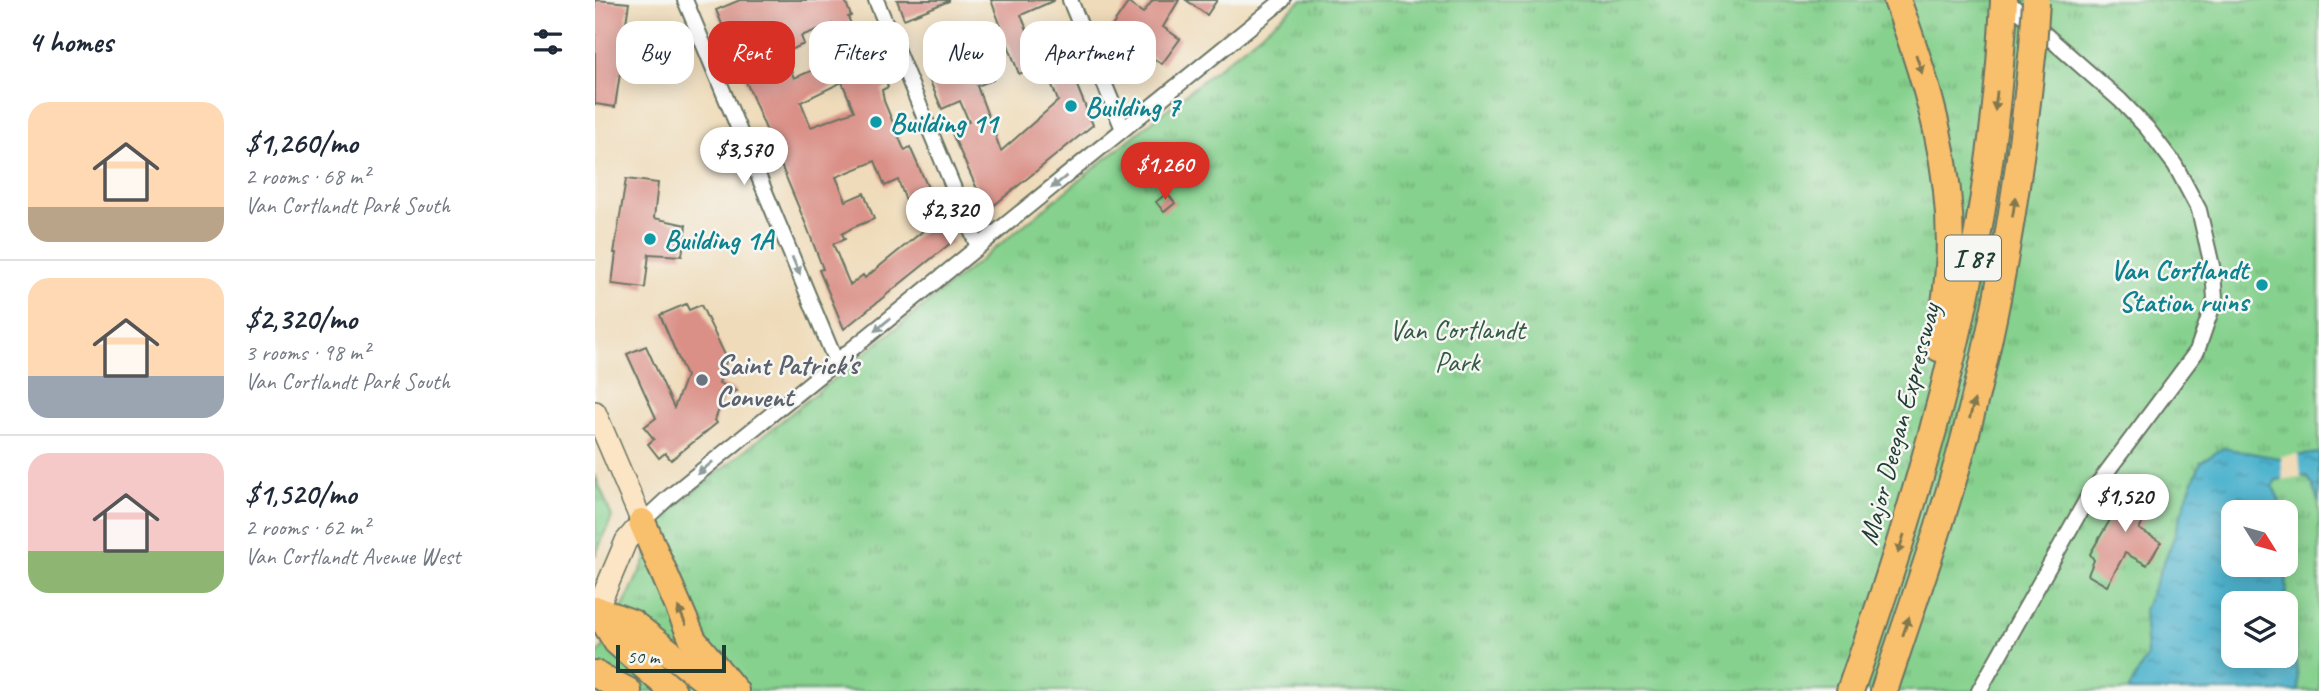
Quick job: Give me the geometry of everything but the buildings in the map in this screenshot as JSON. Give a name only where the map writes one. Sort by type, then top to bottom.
[{"type":"highway","points":[[1897,0],[1934,114],[1944,164],[1949,217],[1949,269],[1922,479]]},
{"type":"highway","name":"I 87","points":[[1884,691],[1940,523],[1983,366],[2012,221],[2036,1]]},
{"type":"highway","name":"Major Deegan Expressway","points":[[1850,691],[1922,479],[1971,269],[1989,163],[2005,7]]},
{"type":"highway","points":[[642,522],[694,640],[735,691]]},
{"type":"highway","points":[[597,610],[617,642],[673,691]]},
{"type":"highway","points":[[597,610],[632,622],[719,691]]},
{"type":"highway","points":[[595,674],[628,691]]},
{"type":"main road","points":[[595,412],[642,522],[626,541],[597,610]]},
{"type":"street","points":[[685,0],[836,362]]},
{"type":"street","points":[[876,0],[978,247]]},
{"type":"street","points":[[1070,0],[1123,130]]},
{"type":"street","points":[[1260,0],[1266,14]]},
{"type":"street","points":[[642,522],[1283,0]]},
{"type":"street","points":[[1979,691],[2088,497],[2197,351],[2215,299],[2213,270],[2199,210],[2175,165],[2147,128],[2120,100],[2005,7]]},
{"type":"green space","name":"Van Cortlandt Park","points":[[1302,0],[2319,0],[2319,691],[595,691],[595,657],[606,643],[645,561],[653,525]]},
{"type":"green space","points":[[595,475],[612,517],[595,556]]},
{"type":"water","points":[[2223,448],[2279,458],[2319,453],[2319,504],[2312,483],[2306,476],[2276,480],[2273,486],[2279,500],[2221,500],[2221,578],[2286,578],[2287,591],[2221,591],[2221,668],[2297,668],[2299,691],[2128,691],[2147,656],[2144,610],[2173,540],[2201,462]]},
{"type":"pier","points":[[2299,454],[2301,478],[2283,480],[2281,456]]},
{"type":"place","name":"Building 7","points":[[1071,106]]},
{"type":"place","name":"Building 11","points":[[876,122]]},
{"type":"place","name":"Building 1A","points":[[650,239]]},
{"type":"place","name":"Van Cortlandt Station ruins","points":[[2262,285]]},
{"type":"place","name":"Saint Patrick's Convent","points":[[702,380]]}]
